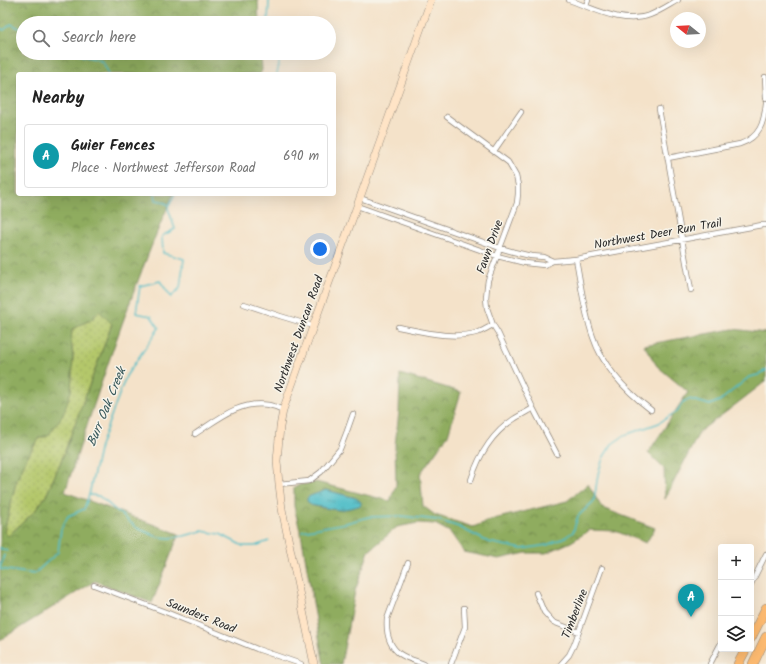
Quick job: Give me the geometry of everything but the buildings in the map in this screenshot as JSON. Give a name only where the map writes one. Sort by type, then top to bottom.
[{"type":"highway","points":[[754,632],[766,608]]},
{"type":"highway","points":[[753,664],[766,637]]},
{"type":"highway","points":[[738,664],[744,652]]},
{"type":"street","name":"Northwest Duncan Road","points":[[314,664],[278,484],[277,461],[280,427],[283,410],[431,0]]},
{"type":"street","points":[[569,0],[616,17],[629,18],[650,15],[678,0]]},
{"type":"street","points":[[586,6],[588,0]]},
{"type":"street","points":[[765,77],[766,98]]},
{"type":"street","points":[[668,158],[747,142],[753,137],[760,127],[763,120],[766,103]]},
{"type":"street","points":[[659,109],[692,290]]},
{"type":"street","points":[[494,152],[521,112]]},
{"type":"street","name":"Fawn Drive","points":[[447,117],[508,162],[516,176],[518,185],[517,203],[488,280],[486,298],[487,308],[493,325],[556,454]]},
{"type":"street","name":"Northwest Deer Run Trail","points":[[360,198],[500,248],[530,256],[544,257],[553,261]]},
{"type":"street","name":"Northwest Deer Run Trail","points":[[357,206],[497,256],[534,265],[553,261],[576,259],[766,225]]},
{"type":"street","points":[[430,232],[432,224]]},
{"type":"street","points":[[576,259],[586,313],[593,338],[599,352],[610,370],[625,388],[651,410]]},
{"type":"street","points":[[244,304],[313,326]]},
{"type":"street","points":[[398,327],[444,335],[453,335],[480,332],[493,325]]},
{"type":"street","points":[[195,434],[232,410],[244,406],[258,404],[270,405],[283,410]]},
{"type":"street","points":[[471,480],[485,448],[498,432],[515,418],[533,408]]},
{"type":"street","points":[[278,484],[310,481],[321,472],[340,449],[353,414]]},
{"type":"street","points":[[753,580],[766,554]]},
{"type":"street","points":[[408,563],[387,619],[386,628],[390,641],[399,654],[424,664]]},
{"type":"street","name":"Timberline","points":[[562,664],[574,645],[602,568]]},
{"type":"street","name":"Saunders Road","points":[[94,585],[256,649],[301,664]]},
{"type":"street","points":[[536,593],[544,612],[553,622],[579,632]]},
{"type":"street","points":[[452,664],[465,626],[464,608]]},
{"type":"street","points":[[710,664],[718,649]]},
{"type":"green space","points":[[0,0],[258,0],[259,16],[16,16],[16,60],[261,60],[261,72],[16,72],[16,196],[172,196],[129,305],[65,492],[179,534],[152,603],[95,581],[0,640]],"holes":[[[99,311],[112,324],[62,459],[46,496],[34,512],[8,536],[4,532],[16,482],[27,457],[39,438],[48,436],[63,415],[71,391],[73,356],[71,341],[72,329],[92,319]]]},
{"type":"green space","points":[[99,310],[112,324],[62,459],[46,496],[34,512],[8,536],[4,532],[16,482],[27,457],[71,391],[73,356],[71,341],[72,329],[92,319]]},
{"type":"green space","points":[[733,329],[766,333],[766,381],[700,431],[665,499],[664,469],[648,453],[688,392],[657,366],[644,345]]},
{"type":"green space","points":[[400,374],[461,392],[448,435],[420,474],[423,506],[435,515],[473,527],[494,519],[567,501],[588,484],[602,508],[655,528],[646,543],[615,531],[590,530],[571,542],[546,553],[526,553],[499,559],[464,552],[450,532],[435,524],[418,523],[397,527],[369,551],[355,591],[341,664],[324,664],[302,539],[294,506],[294,488],[299,485],[316,482],[390,501],[396,485],[395,445],[399,412]],"holes":[[[326,490],[356,498],[340,510],[310,505]]]},
{"type":"water","points":[[326,490],[356,498],[361,502],[361,505],[340,510],[310,505],[307,501],[307,498],[310,496]]},
{"type":"waterway","name":"Burr Oak Creek","points":[[268,16],[269,0]]},
{"type":"waterway","points":[[0,28],[4,30],[11,24],[16,26]]},
{"type":"waterway","points":[[98,60],[103,62],[108,72]]},
{"type":"waterway","name":"Burr Oak Creek","points":[[277,72],[280,60]]},
{"type":"waterway","points":[[155,196],[156,200],[169,205]]},
{"type":"waterway","name":"Burr Oak Creek","points":[[0,569],[34,574],[58,552],[61,529],[68,516],[84,509],[89,495],[100,446],[126,376],[159,328],[151,316],[136,313],[140,286],[160,281],[171,297],[180,288],[184,259],[163,253],[162,236],[175,229],[168,208],[174,196]]},
{"type":"waterway","points":[[302,531],[346,523],[368,517],[401,516],[438,520],[459,527],[488,542],[522,549],[547,545],[564,538],[573,532],[578,516],[594,501],[598,474],[603,458],[612,444],[625,435],[659,423],[677,411],[683,402],[689,399],[710,405],[721,400],[749,377],[758,375],[766,370]]},
{"type":"waterway","points":[[90,495],[99,496],[137,528],[158,537],[170,538],[202,531],[220,534],[243,546],[255,546],[269,541]]},
{"type":"waterway","points":[[0,548],[7,551]]},
{"type":"waterway","points":[[0,568],[4,555]]},
{"type":"place","name":"Guier Fences","points":[[691,617]]}]
